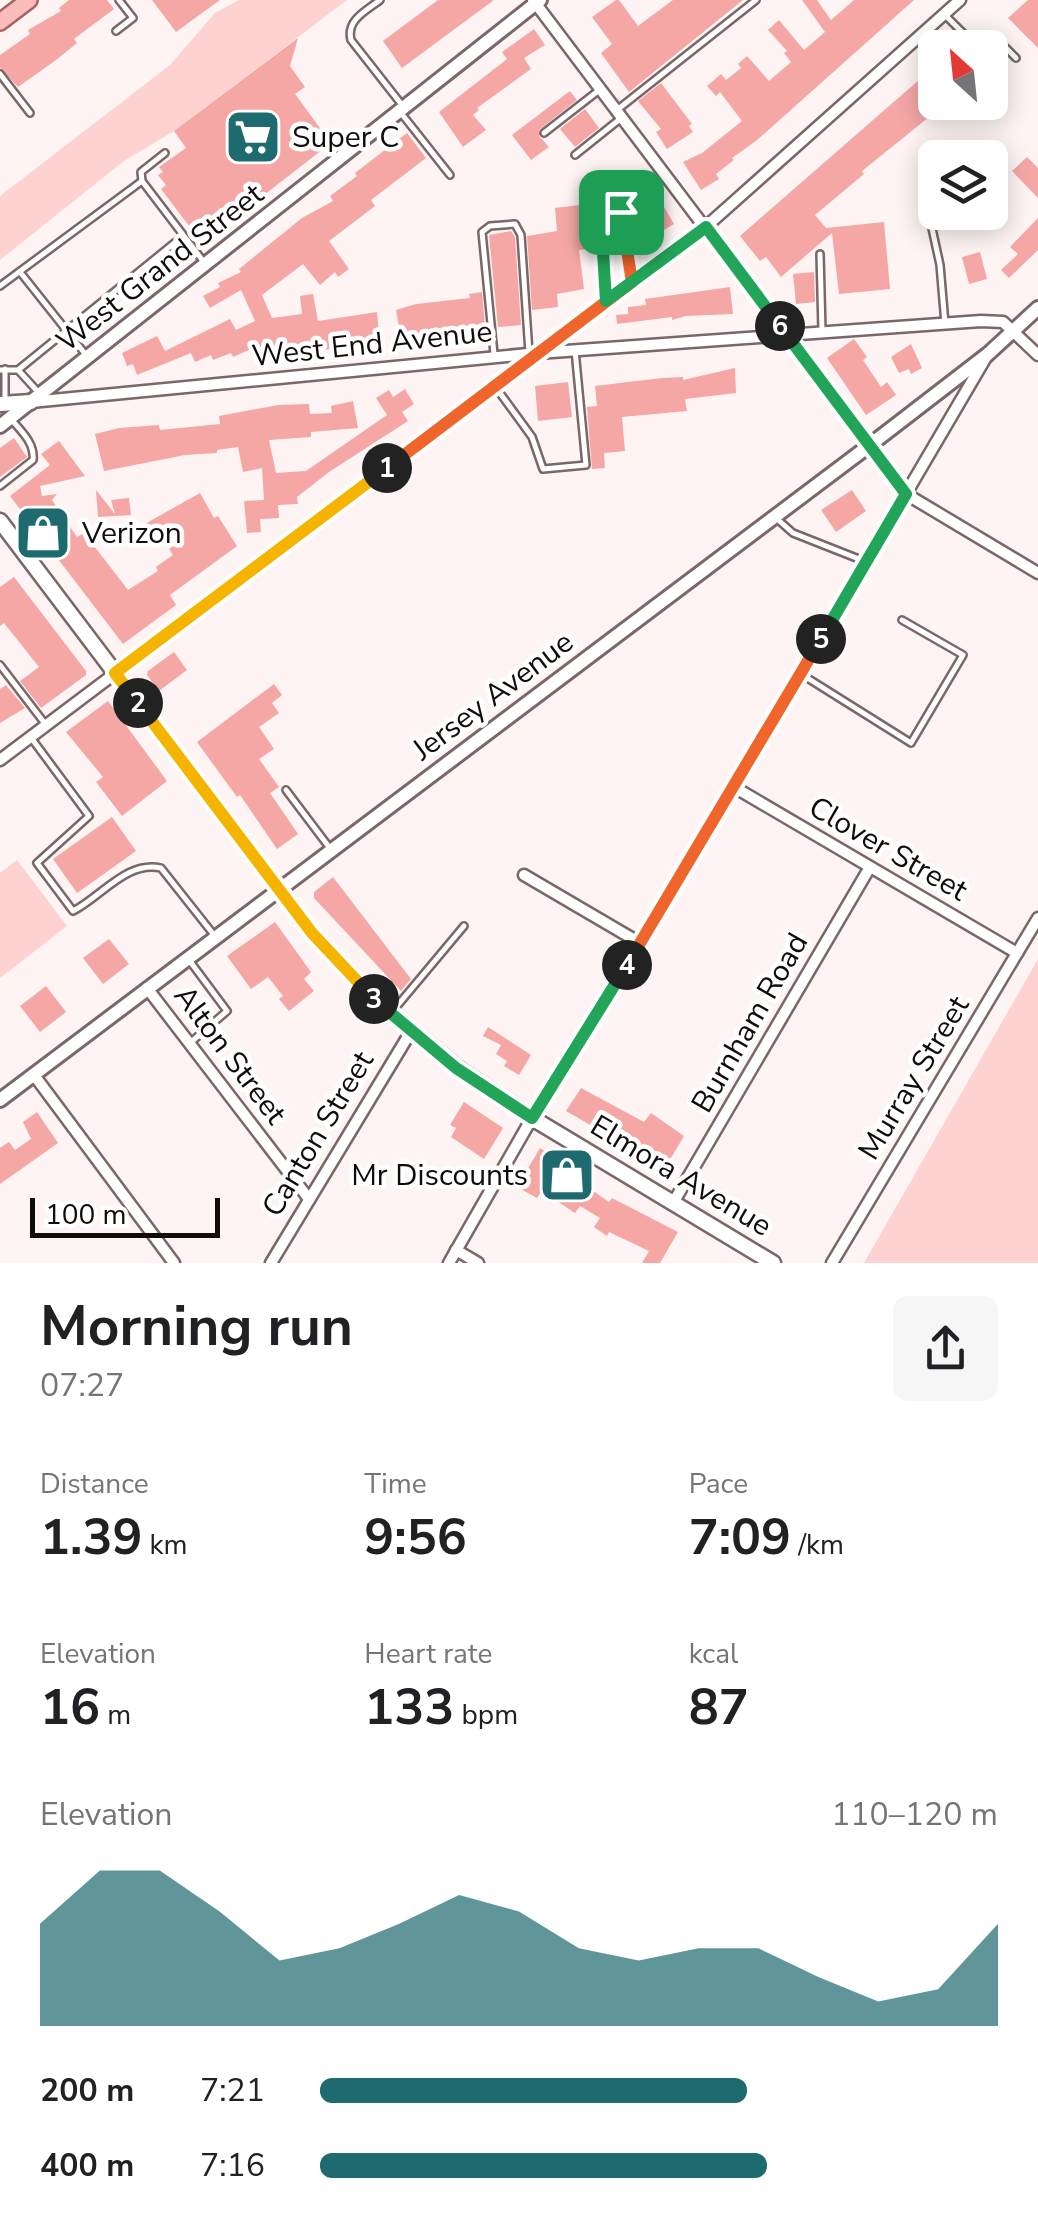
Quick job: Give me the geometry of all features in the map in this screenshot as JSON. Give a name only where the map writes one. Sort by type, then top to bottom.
[{"type":"main road","points":[[0,22],[29,0]]},
{"type":"main road","points":[[4,413],[36,398]]},
{"type":"main road","name":"Elmora Avenue","points":[[0,521],[312,933],[390,1014],[456,1068],[532,1118],[773,1263]]},
{"type":"street","points":[[0,760],[495,386],[533,353],[706,227],[960,0]]},
{"type":"street","name":"West Grand Street","points":[[36,398],[536,1]]},
{"type":"street","points":[[536,1],[906,494],[1038,573]]},
{"type":"street","name":"Jersey Avenue","points":[[0,1100],[870,445],[988,354],[1038,308]]},
{"type":"street","name":"West End Avenue","points":[[36,398],[533,353],[992,320],[1015,331]]},
{"type":"street","points":[[1015,331],[1038,355]]},
{"type":"street","points":[[448,1263],[988,354]]},
{"type":"street","name":"Clover Street","points":[[734,787],[1017,953]]},
{"type":"street","name":"Burnham Road","points":[[673,1204],[870,868]]},
{"type":"street","points":[[524,874],[640,943]]},
{"type":"street","name":"Murray Street","points":[[832,1263],[1038,918]]},
{"type":"street","name":"Alton Street","points":[[147,988],[310,1198]]},
{"type":"street","name":"Canton Street","points":[[271,1263],[410,1032]]},
{"type":"street","points":[[34,1074],[174,1263]]},
{"type":"street","points":[[456,1250],[478,1263]]},
{"type":"lane","points":[[116,32],[133,18],[120,0]]},
{"type":"lane","points":[[380,0],[351,24],[351,40],[450,175]]},
{"type":"lane","points":[[575,155],[756,0]]},
{"type":"lane","points":[[944,14],[961,30]]},
{"type":"lane","points":[[1008,50],[1016,58]]},
{"type":"lane","points":[[0,74],[30,113]]},
{"type":"lane","points":[[544,133],[601,89]]},
{"type":"lane","points":[[165,154],[141,172],[142,181],[205,264]]},
{"type":"lane","points":[[0,286],[142,181]]},
{"type":"lane","points":[[606,301],[601,219],[606,214],[617,211],[623,215],[632,282]]},
{"type":"lane","points":[[494,357],[482,232],[490,226],[515,224],[520,229],[533,353]]},
{"type":"lane","points":[[932,230],[945,324]]},
{"type":"lane","points":[[0,486],[34,456],[26,437],[4,413],[2,369],[18,370],[183,236]]},
{"type":"lane","points":[[820,254],[822,334]]},
{"type":"lane","points":[[20,272],[88,357]]},
{"type":"lane","points":[[495,386],[532,436],[543,469],[586,465],[575,350]]},
{"type":"lane","points":[[18,370],[36,398]]},
{"type":"lane","points":[[774,515],[794,533],[867,562]]},
{"type":"lane","points":[[800,674],[911,742],[963,655],[902,620]]},
{"type":"lane","points":[[0,665],[46,725]]},
{"type":"lane","points":[[31,737],[89,816],[38,862],[74,911],[136,868],[155,866],[161,868],[215,937]]},
{"type":"lane","points":[[286,790],[331,850]]},
{"type":"lane","points":[[390,1014],[464,926]]},
{"type":"lane","points":[[188,958],[227,1011],[190,1042]]},
{"type":"shaded area","points":[[239,0],[347,0],[174,131],[124,161],[0,260],[0,196],[170,65],[215,13]]},
{"type":"shaded area","points":[[17,860],[67,926],[0,978],[0,873]]},
{"type":"shaded area","points":[[1038,959],[1038,1263],[864,1263]]},
{"type":"building","points":[[69,0],[107,0],[114,9],[74,39],[77,43],[18,87],[0,68],[0,55],[30,34],[28,30],[61,11],[59,8]]},
{"type":"building","points":[[152,0],[220,0],[176,32]]},
{"type":"building","points":[[438,0],[494,0],[402,68],[383,41]]},
{"type":"building","points":[[616,0],[638,26],[673,0],[743,0],[629,92],[601,53],[612,44],[592,17]]},
{"type":"building","points":[[802,0],[817,0],[831,20],[854,0],[914,0],[732,158],[716,174],[719,179],[701,190],[683,162],[702,153],[742,121],[720,92],[716,96],[707,86],[721,74],[726,80],[741,68],[738,64],[747,56],[769,81],[791,62],[784,53],[787,51],[768,30],[779,20],[804,50],[825,32]]},
{"type":"building","points":[[1028,0],[1038,0],[1038,48],[1008,18]]},
{"type":"building","points":[[534,29],[545,45],[524,58],[531,69],[477,108],[473,115],[486,130],[463,147],[439,112],[507,59],[502,52]]},
{"type":"building","name":"Super C","points":[[298,38],[290,66],[305,87],[295,94],[331,143],[202,243],[161,189],[166,185],[158,175],[163,172],[159,167],[186,148],[174,131]]},
{"type":"building","points":[[918,81],[918,120],[925,120],[815,215],[826,228],[884,222],[890,289],[839,294],[832,233],[781,277],[766,257],[760,261],[740,236]]},
{"type":"building","points":[[661,83],[692,124],[689,126],[693,132],[667,149],[656,132],[661,129],[638,101]]},
{"type":"building","points":[[570,91],[577,100],[539,130],[539,136],[549,147],[531,160],[512,135]]},
{"type":"building","points":[[585,109],[599,128],[575,147],[560,129]]},
{"type":"building","points":[[407,133],[426,158],[371,200],[375,206],[329,241],[349,269],[338,277],[335,272],[320,285],[303,264],[262,295],[272,318],[302,314],[300,296],[313,294],[318,321],[377,312],[380,345],[272,354],[271,347],[252,356],[249,350],[213,360],[211,355],[195,362],[191,353],[137,375],[133,364],[127,366],[122,353],[157,336],[165,351],[230,319],[236,330],[255,321],[241,290],[210,308],[203,296],[241,272],[239,269],[302,218],[333,201],[330,196],[357,176],[355,173]]},
{"type":"building","points":[[1027,157],[1038,168],[1038,198],[1012,171]]},
{"type":"building","points":[[627,170],[637,186],[615,200],[605,184]]},
{"type":"building","points":[[660,200],[674,224],[656,235],[641,212]]},
{"type":"building","points":[[580,205],[582,228],[592,227],[595,248],[579,250],[584,289],[557,294],[558,307],[532,310],[527,236],[557,231],[555,208]]},
{"type":"building","points":[[1038,218],[1038,250],[1009,278],[1001,270],[1018,254],[1010,247]]},
{"type":"building","points":[[511,231],[515,237],[521,325],[498,327],[489,235]]},
{"type":"building","points":[[980,252],[987,279],[969,284],[962,257]]},
{"type":"building","points":[[814,272],[815,302],[796,304],[793,274]]},
{"type":"building","points":[[730,287],[733,314],[617,324],[616,315],[628,314],[628,307],[646,305],[645,299]]},
{"type":"building","points":[[482,292],[485,327],[402,343],[396,310],[470,298],[469,294]]},
{"type":"building","points":[[854,339],[881,387],[887,382],[896,395],[866,415],[827,358]]},
{"type":"building","points":[[911,344],[922,368],[911,374],[909,369],[899,373],[891,357]]},
{"type":"building","points":[[735,368],[736,393],[685,399],[687,411],[622,417],[625,451],[604,453],[605,468],[592,469],[587,407],[597,406],[595,386],[662,378],[683,380]]},
{"type":"building","points":[[568,382],[572,417],[538,421],[535,386]]},
{"type":"building","points":[[405,389],[414,404],[402,412],[408,421],[329,472],[297,497],[298,504],[278,505],[279,518],[260,519],[261,532],[247,533],[244,501],[264,500],[262,468],[243,472],[238,447],[104,471],[95,434],[119,428],[159,425],[160,430],[220,424],[219,416],[278,405],[309,404],[310,414],[332,413],[331,406],[353,401],[358,428],[269,440],[276,473],[306,471],[387,415],[376,398],[389,390],[393,397]]},
{"type":"building","points":[[14,438],[27,457],[0,477],[0,448]]},
{"type":"building","points":[[59,441],[85,476],[40,486],[42,496],[57,494],[52,500],[77,537],[84,533],[128,590],[158,571],[156,567],[173,555],[169,549],[181,540],[169,523],[133,545],[127,534],[200,493],[237,546],[170,595],[176,605],[123,644],[10,496],[50,465],[41,454]]},
{"type":"building","points":[[96,490],[115,514],[111,500],[129,498],[131,515],[98,517]]},
{"type":"building","points":[[852,490],[866,511],[836,532],[821,510]]},
{"type":"building","points":[[14,577],[86,671],[86,675],[41,708],[20,681],[39,667],[4,623],[0,626],[0,587]]},
{"type":"building","points":[[174,652],[187,670],[159,691],[148,671]]},
{"type":"building","points":[[274,684],[282,695],[272,703],[279,713],[259,727],[274,749],[259,759],[279,787],[270,793],[298,834],[277,849],[197,742]]},
{"type":"building","points":[[6,685],[25,708],[0,723],[0,689]]},
{"type":"building","points":[[108,701],[167,781],[122,816],[96,782],[103,777],[66,732]]},
{"type":"building","points":[[112,817],[136,851],[77,893],[53,859]]},
{"type":"building","points":[[333,877],[411,979],[401,991],[314,898],[314,892]]},
{"type":"building","points":[[275,922],[311,972],[304,979],[314,991],[289,1011],[268,977],[251,989],[227,956]]},
{"type":"building","points":[[109,939],[129,964],[103,984],[83,958]]},
{"type":"building","points":[[46,986],[66,1012],[40,1032],[20,1006]]},
{"type":"building","points":[[488,1027],[531,1055],[519,1075],[504,1066],[507,1061],[496,1054],[501,1045],[483,1036]]},
{"type":"building","points":[[581,1088],[644,1122],[651,1113],[684,1136],[665,1168],[566,1111]]},
{"type":"building","points":[[464,1102],[503,1128],[484,1159],[451,1137],[456,1128],[450,1125]]},
{"type":"building","points":[[37,1112],[58,1143],[0,1184],[0,1148],[9,1142],[15,1150],[31,1139],[23,1122]]},
{"type":"building","points":[[540,1148],[555,1158],[552,1162],[609,1202],[612,1198],[678,1232],[660,1263],[642,1263],[649,1251],[609,1232],[607,1236],[594,1227],[600,1218],[580,1206],[575,1213],[542,1191],[537,1198],[517,1187]]},
{"type":"place","name":"Super C","points":[[253,137]]},
{"type":"place","name":"Verizon","points":[[43,533]]},
{"type":"place","name":"Mr Discounts","points":[[567,1175]]},
{"type":"route","points":[[621,212],[606,214],[601,219],[606,301],[632,282],[691,240],[706,227],[906,494],[734,787],[532,1118],[410,1032],[312,933],[115,673],[632,282],[621,212]]}]
